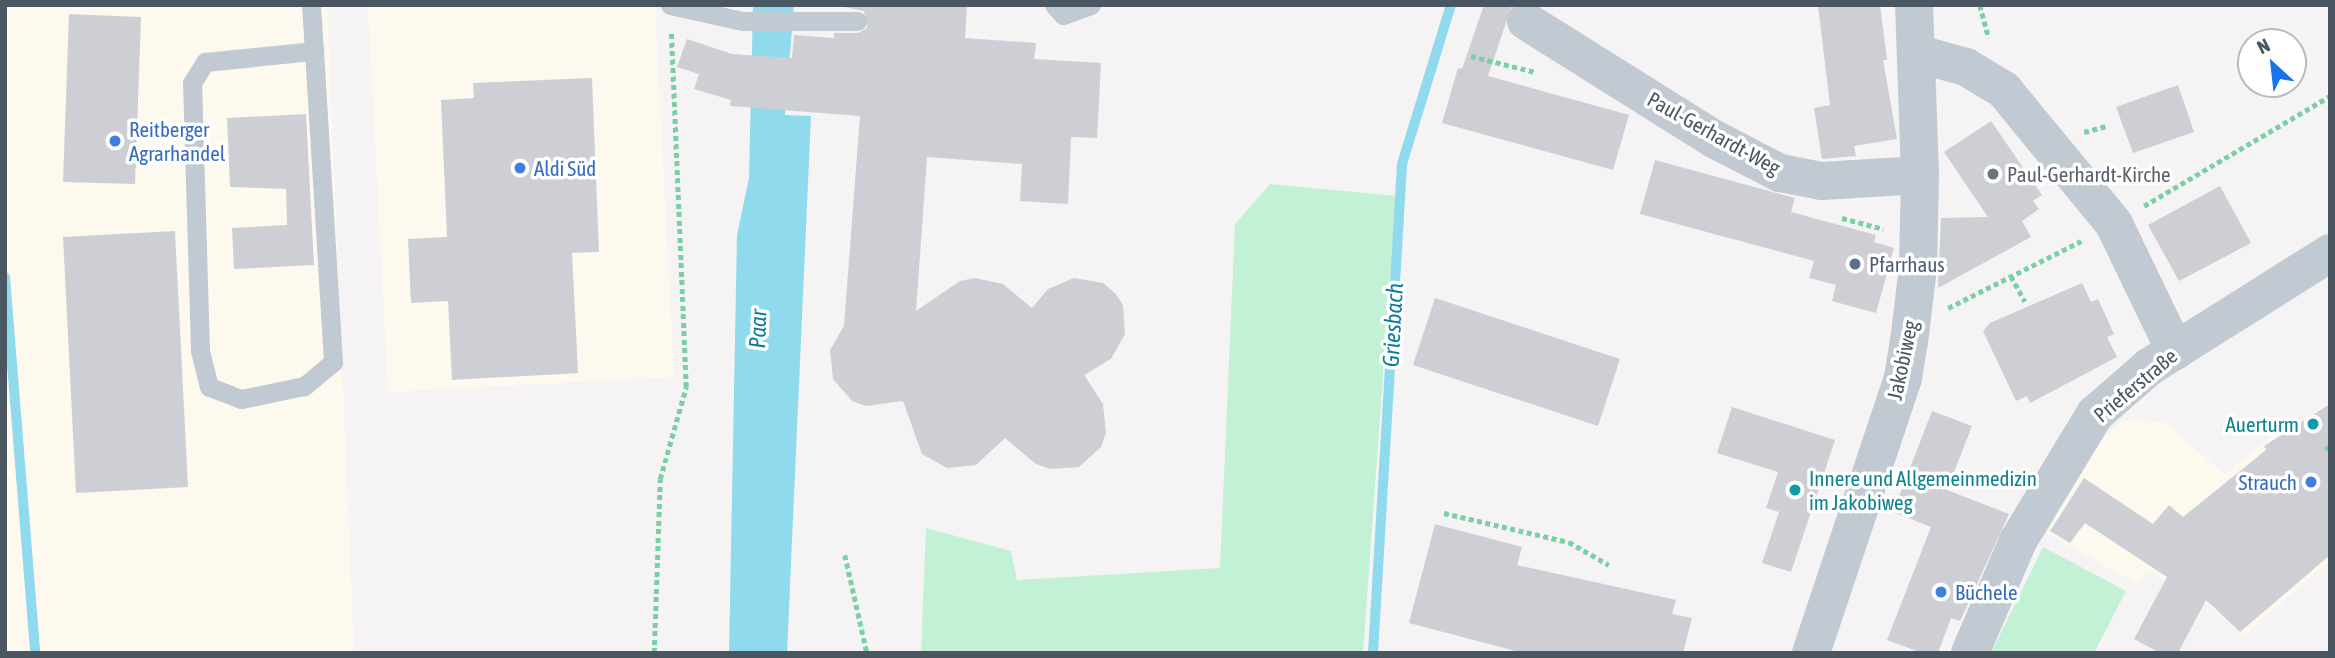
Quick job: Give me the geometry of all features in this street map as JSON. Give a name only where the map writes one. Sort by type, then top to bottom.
[{"type":"street","name":"Jakobiweg","points":[[1811,653],[1903,378],[1918,268],[1919,54],[1914,5]]},
{"type":"street","name":"Paul-Gerhardt-Weg","points":[[1526,21],[1716,140],[1780,173],[1822,181],[1920,176]]},
{"type":"street","points":[[1919,54],[1966,67],[2004,90],[2126,216],[2175,351]]},
{"type":"street","name":"Prieferstraße","points":[[1970,653],[2018,541],[2095,414],[2175,351],[2330,253]]},
{"type":"lane","points":[[311,5],[314,51],[333,362],[304,386],[241,399],[209,387],[200,349],[192,83],[205,62],[314,51]]},
{"type":"lane","points":[[1054,5],[1063,15],[1091,5]]},
{"type":"lane","points":[[670,7],[742,21],[856,21]]},
{"type":"path","points":[[654,653],[660,479],[686,387],[670,7]]},
{"type":"path","points":[[1911,327],[2126,216],[2330,96]]},
{"type":"path","points":[[2011,276],[2025,301]]},
{"type":"path","points":[[1444,513],[1569,542],[1609,565]]},
{"type":"path","points":[[845,555],[867,653]]},
{"type":"shaded area","points":[[5,5],[327,5],[354,653],[5,653]]},
{"type":"shaded area","points":[[368,5],[655,5],[674,377],[388,392]]},
{"type":"shaded area","points":[[2295,416],[2330,458],[2330,560],[2244,636],[2206,603],[2149,571],[2136,583],[2046,533],[2097,445],[2122,420],[2165,422],[2225,475]]},
{"type":"green space","points":[[1270,184],[1396,196],[1363,653],[921,653],[926,528],[1011,551],[1017,580],[1220,568],[1235,224]]},
{"type":"green space","points":[[2043,547],[2126,591],[2094,653],[1991,653]]},
{"type":"water","name":"Paar","points":[[753,5],[794,5],[785,115],[811,116],[787,653],[729,653],[737,235],[749,178]]},
{"type":"building","points":[[835,5],[967,5],[965,38],[1036,43],[1034,59],[1101,63],[1097,138],[1071,137],[1068,204],[1020,201],[1022,164],[927,157],[916,311],[960,281],[975,278],[1003,284],[1032,308],[1048,289],[1074,278],[1103,283],[1115,293],[1123,305],[1125,334],[1111,359],[1084,375],[1103,404],[1106,433],[1101,447],[1079,467],[1050,469],[1036,464],[1005,438],[976,465],[947,468],[922,454],[903,401],[866,406],[852,401],[833,379],[830,350],[844,326],[860,116],[730,106],[731,100],[694,89],[699,74],[677,67],[687,39],[732,54],[792,58],[794,35],[834,38],[834,33],[858,33],[867,28],[864,11]]},
{"type":"building","points":[[1484,5],[1512,5],[1488,76],[1629,115],[1613,170],[1442,123],[1458,68],[1462,69]]},
{"type":"building","points":[[1818,5],[1880,5],[1887,60],[1883,60],[1897,139],[1854,146],[1856,156],[1822,159],[1814,108],[1830,105]]},
{"type":"building","points":[[69,14],[141,17],[135,184],[63,182]]},
{"type":"building","name":"Aldi Süd","points":[[592,78],[599,252],[572,253],[578,373],[452,380],[448,301],[411,303],[408,239],[447,237],[441,100],[474,98],[473,83]]},
{"type":"building","points":[[2178,85],[2194,132],[2133,153],[2116,107]]},
{"type":"building","points":[[306,114],[314,265],[234,269],[232,228],[287,225],[286,189],[230,187],[227,118]]},
{"type":"building","points":[[1991,121],[2042,195],[2033,201],[2039,209],[2022,221],[2031,237],[1938,288],[1941,218],[1988,217],[1944,152]]},
{"type":"building","points":[[1655,160],[1795,198],[1791,212],[1876,235],[1874,242],[1894,248],[1876,313],[1832,301],[1836,285],[1809,278],[1814,261],[1640,214]]},
{"type":"building","points":[[2220,186],[2251,243],[2179,281],[2148,225]]},
{"type":"building","points":[[175,231],[188,487],[76,493],[63,237]]},
{"type":"building","points":[[2082,283],[2091,302],[2098,299],[2114,334],[2107,337],[2117,357],[2030,403],[2027,396],[2016,401],[1983,331],[1990,323]]},
{"type":"building","points":[[1435,298],[1620,359],[1598,426],[1413,365]]},
{"type":"building","points":[[2330,404],[2330,555],[2240,632],[2206,600],[2178,653],[2160,653],[2134,639],[2167,577],[2085,523],[2070,543],[2050,531],[2084,478],[2153,524],[2169,505],[2183,517],[2266,450],[2264,446]]},
{"type":"building","name":"Innere und Allgemeinmedizin im Jakobiweg","points":[[1732,407],[1835,440],[1791,572],[1762,563],[1779,512],[1766,508],[1778,472],[1717,453]]},
{"type":"building","points":[[1932,411],[1972,426],[1947,490],[2009,514],[1960,621],[1951,618],[1938,653],[1922,653],[1887,640],[1931,527],[1893,512]]},
{"type":"building","points":[[1435,524],[1522,547],[1517,565],[1676,600],[1672,614],[1692,618],[1683,653],[1523,653],[1409,623]]},
{"type":"waterway","name":"Griesbach","points":[[1373,653],[1402,164],[1451,5]]},
{"type":"waterway","points":[[5,277],[35,653]]},
{"type":"place","name":"Reitberger Agrarhandel","points":[[115,141]]},
{"type":"place","name":"Aldi Süd","points":[[520,168]]},
{"type":"place","name":"Paul-Gerhardt-Kirche","points":[[1993,174]]},
{"type":"place","name":"Pfarrhaus","points":[[1855,264]]},
{"type":"place","name":"Auerturm","points":[[2313,424]]},
{"type":"place","name":"Strauch","points":[[2311,482]]},
{"type":"place","name":"Innere und Allgemeinmedizin im Jakobiweg","points":[[1795,490]]},
{"type":"place","name":"Büchele","points":[[1941,592]]}]
